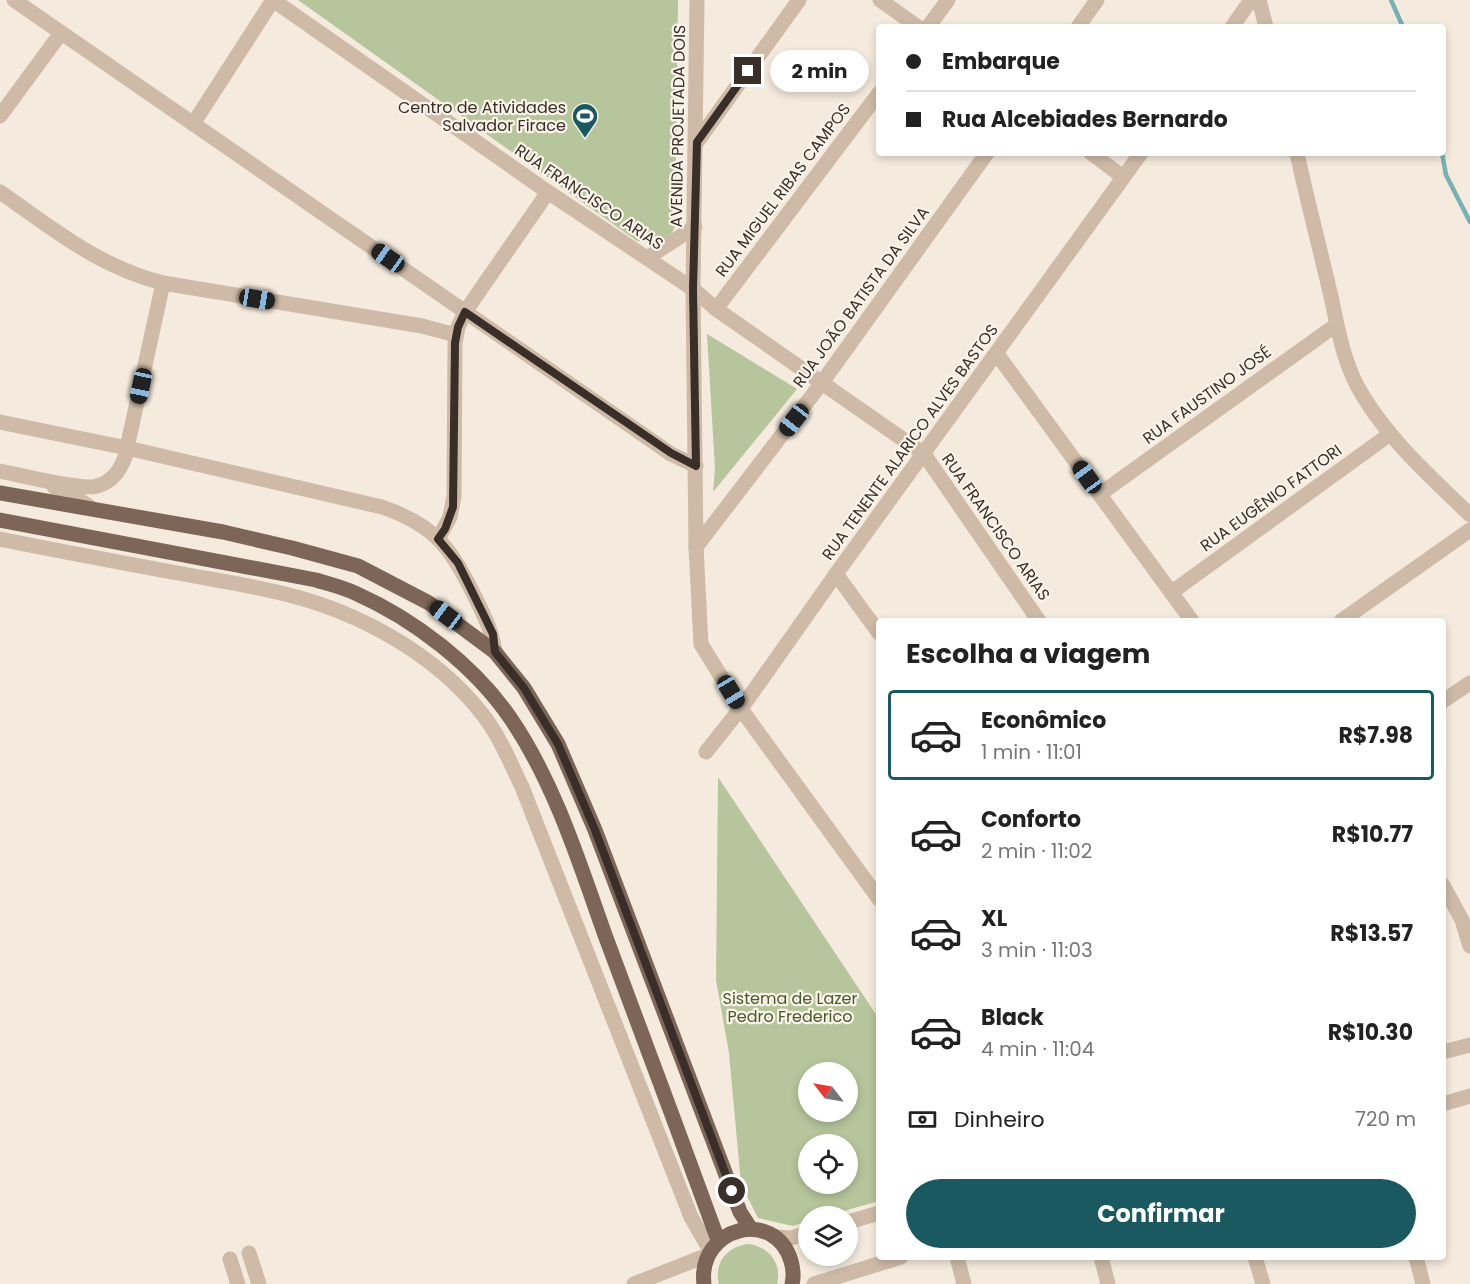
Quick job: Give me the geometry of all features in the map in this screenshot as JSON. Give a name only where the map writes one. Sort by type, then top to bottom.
[{"type":"main road","points":[[0,493],[223,532],[358,566],[429,603],[495,652],[524,688],[563,755],[600,841],[740,1212],[751,1229]]},
{"type":"main road","points":[[0,520],[316,580],[354,593],[426,633],[470,670],[511,719],[540,769],[571,842],[712,1248]]},
{"type":"main road","points":[[704,1284],[703,1272],[712,1248],[728,1234],[751,1229],[774,1237],[782,1245],[789,1255],[793,1268],[792,1284]]},
{"type":"street","points":[[14,0],[671,453],[696,466]]},
{"type":"street","points":[[193,124],[273,0]]},
{"type":"street","name":"RUA FRANCISCO ARIAS","points":[[273,0],[548,192],[693,289],[716,309],[924,454],[1037,618]]},
{"type":"street","name":"AVENIDA PROJETADA DOIS","points":[[697,0],[697,142],[693,289],[696,547],[701,644],[741,709],[876,895]]},
{"type":"street","points":[[697,142],[800,0]]},
{"type":"street","points":[[880,0],[914,24]]},
{"type":"street","points":[[930,24],[948,0]]},
{"type":"street","points":[[1080,24],[1098,0]]},
{"type":"street","points":[[1234,24],[1251,0]]},
{"type":"street","points":[[1259,0],[1265,24]]},
{"type":"street","points":[[0,116],[61,33]]},
{"type":"street","name":"RUA MIGUEL RIBAS CAMPOS","points":[[716,309],[876,97]]},
{"type":"street","name":"RUA JOÃO BATISTA DA SILVA","points":[[696,547],[821,384],[985,156]]},
{"type":"street","points":[[1095,156],[1124,177]]},
{"type":"street","name":"RUA TENENTE ALARICO ALVES BASTOS","points":[[706,752],[741,709],[1139,156]]},
{"type":"street","points":[[1298,156],[1336,325],[1344,355],[1361,394],[1403,449],[1470,515]]},
{"type":"street","points":[[0,192],[97,259],[141,278],[422,327],[456,335]]},
{"type":"street","points":[[438,539],[450,517],[454,496],[456,335],[465,312],[548,192]]},
{"type":"street","points":[[647,258],[694,227]]},
{"type":"street","points":[[0,471],[89,488],[104,484],[117,473],[122,466],[127,448],[163,283]]},
{"type":"street","name":"RUA FAUSTINO JOSÉ","points":[[1100,494],[1336,325]]},
{"type":"street","points":[[997,354],[1190,618]]},
{"type":"street","points":[[0,422],[127,448],[382,507],[413,520],[438,539],[458,563],[493,634],[495,652]]},
{"type":"street","name":"RUA EUGÊNIO FATTORI","points":[[1172,592],[1390,434]]},
{"type":"street","points":[[33,477],[90,507]]},
{"type":"street","points":[[1345,618],[1470,530]]},
{"type":"street","points":[[0,539],[286,594],[334,610],[386,634],[432,665],[484,716],[502,744],[522,787],[691,1217],[712,1248],[634,1284]]},
{"type":"street","points":[[836,574],[876,629]]},
{"type":"street","points":[[1446,699],[1470,683]]},
{"type":"street","points":[[1446,891],[1461,920],[1470,946]]},
{"type":"street","points":[[1446,1051],[1470,1045]]},
{"type":"street","points":[[1446,1103],[1470,1096]]},
{"type":"street","points":[[858,1219],[876,1214]]},
{"type":"street","points":[[774,1237],[798,1236]]},
{"type":"street","points":[[249,1252],[259,1284]]},
{"type":"street","points":[[230,1259],[238,1284]]},
{"type":"street","points":[[814,1284],[891,1260]]},
{"type":"street","points":[[958,1260],[964,1284]]},
{"type":"street","points":[[1102,1260],[1108,1284]]},
{"type":"street","points":[[1256,1260],[1263,1284]]},
{"type":"street","points":[[1417,1260],[1423,1284]]},
{"type":"green space","name":"Centro de Atividades Salvador Firace","points":[[298,0],[678,0],[675,227],[668,238],[660,243],[637,241]]},
{"type":"green space","points":[[707,334],[797,389],[713,492],[715,469]]},
{"type":"green space","name":"Sistema de Lazer Pedro Frederico","points":[[718,777],[876,1014],[876,1202],[858,1207],[798,1206],[798,1224],[793,1226],[758,1218],[741,1184],[729,1053],[716,980]]},
{"type":"green space","points":[[750,1244],[763,1249],[773,1258],[778,1270],[777,1284],[719,1284],[718,1269],[724,1256],[735,1248]]},
{"type":"waterway","points":[[1391,0],[1402,24]]},
{"type":"waterway","points":[[1443,156],[1446,175],[1470,222]]},
{"type":"place","name":"Centro de Atividades Salvador Firace","points":[[585,139]]},
{"type":"route","points":[[732,1191],[595,830],[558,744],[524,688],[495,652],[493,634],[458,563],[438,539],[445,529],[453,507],[455,343],[458,327],[465,312],[671,453],[696,466],[693,289],[697,142],[748,71]]}]
